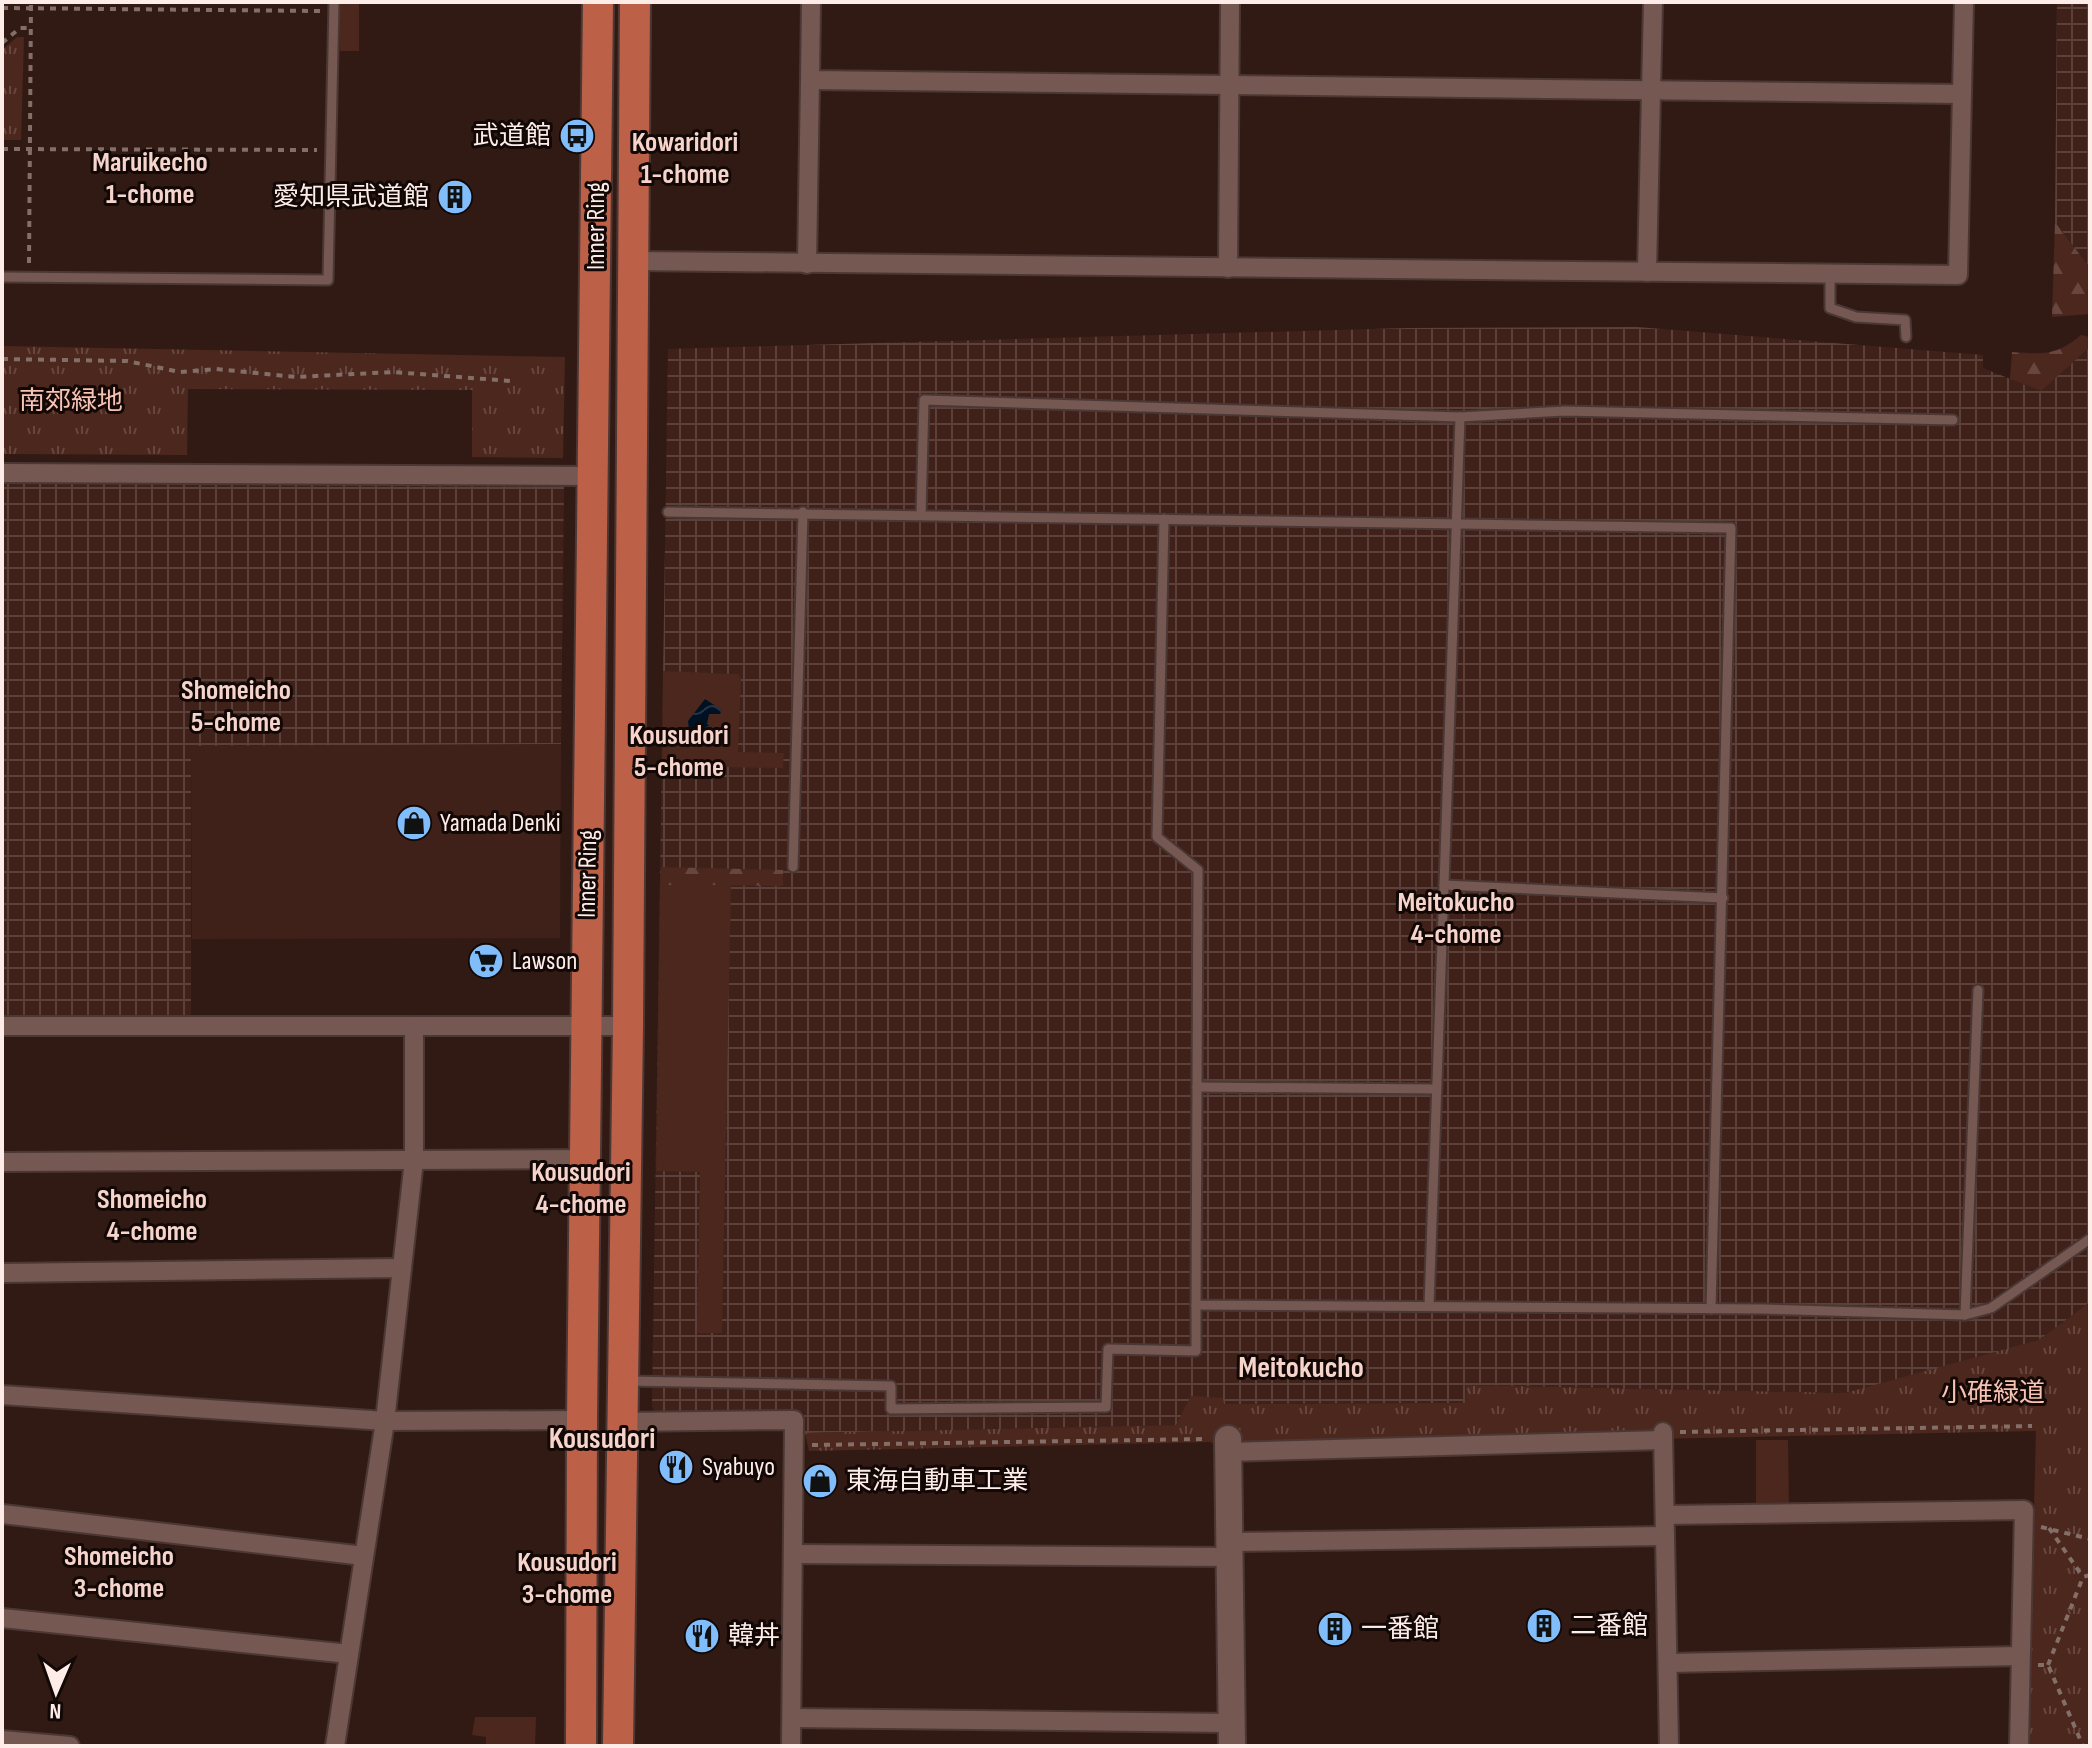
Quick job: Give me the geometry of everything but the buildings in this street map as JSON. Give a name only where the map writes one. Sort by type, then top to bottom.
[{"type":"main road","name":"Inner Ring","points":[[581,1746],[584,1159],[598,2]]},
{"type":"main road","name":"Inner Ring","points":[[618,1746],[628,1026],[635,2]]},
{"type":"street","points":[[807,264],[811,2]]},
{"type":"street","points":[[1228,268],[1230,2]]},
{"type":"street","points":[[1647,272],[1653,2]]},
{"type":"street","points":[[634,261],[1958,275],[1964,2]]},
{"type":"street","points":[[810,80],[1962,94]]},
{"type":"street","points":[[2,473],[594,476]]},
{"type":"street","points":[[2,1026],[628,1026]]},
{"type":"street","points":[[335,1746],[385,1421],[414,1160],[414,1026]]},
{"type":"street","points":[[2,1162],[584,1159]]},
{"type":"street","points":[[2,1273],[402,1268]]},
{"type":"street","points":[[2,1395],[385,1421],[582,1420]]},
{"type":"street","points":[[622,1422],[794,1420],[791,1746]]},
{"type":"street","points":[[792,1718],[1232,1735],[1228,1445],[1663,1436],[1669,1746]]},
{"type":"street","points":[[1665,1515],[2024,1510],[2019,1746]]},
{"type":"street","points":[[2,1514],[364,1556]]},
{"type":"street","points":[[793,1554],[1230,1549],[1665,1536]]},
{"type":"street","points":[[2,1618],[349,1654]]},
{"type":"street","points":[[1668,1663],[2020,1660]]},
{"type":"street","points":[[2,1740],[70,1746]]},
{"type":"lane","points":[[2,277],[328,280],[334,6]]},
{"type":"lane","points":[[1830,274],[1830,308],[1856,317],[1905,320],[1906,337]]},
{"type":"lane","points":[[921,515],[924,400],[1460,417],[1565,411],[1953,420]]},
{"type":"lane","points":[[1429,1306],[1460,417]]},
{"type":"lane","points":[[668,512],[1731,528],[1711,1309]]},
{"type":"lane","points":[[793,867],[803,512]]},
{"type":"lane","points":[[622,1381],[891,1386],[891,1409],[1106,1407],[1108,1349],[1196,1351],[1198,870],[1157,837],[1164,519]]},
{"type":"lane","points":[[1444,885],[1723,898]]},
{"type":"lane","points":[[1965,1315],[1978,990]]},
{"type":"lane","points":[[1197,1087],[1436,1089]]},
{"type":"lane","points":[[1196,1305],[1711,1309],[1965,1315],[1991,1308],[2090,1239]]},
{"type":"path","points":[[2,8],[30,5],[334,6]]},
{"type":"path","points":[[29,278],[30,5]]},
{"type":"path","points":[[2,43],[20,28],[30,28]]},
{"type":"path","points":[[2,149],[331,151]]},
{"type":"path","points":[[2,359],[127,361],[180,372],[216,369],[296,377],[393,372],[511,381]]},
{"type":"path","points":[[2023,1525],[2090,1539]]},
{"type":"path","points":[[2049,1528],[2083,1577]]},
{"type":"path","points":[[2083,1577],[2090,1575]]},
{"type":"path","points":[[2083,1577],[2048,1665],[2083,1746]]},
{"type":"path","points":[[2020,1660],[2048,1665]]},
{"type":"shaded area","points":[[2057,2],[2090,2],[2090,268],[2055,222]]},
{"type":"shaded area","points":[[1637,327],[1983,355],[1983,368],[2040,391],[2090,347],[2090,1302],[2039,1340],[2001,1353],[1845,1393],[1466,1385],[1465,1403],[1223,1404],[1223,1398],[1176,1425],[805,1433],[804,1412],[656,1414],[652,1406],[668,349],[1407,328]]},
{"type":"shaded area","points":[[2,481],[564,485],[561,744],[191,746],[191,1016],[2,1016]]},
{"type":"shaded area","points":[[561,744],[560,938],[192,939],[191,746]]},
{"type":"green space","points":[[340,2],[359,2],[359,51],[340,51]]},
{"type":"green space","points":[[17,37],[24,37],[21,140],[2,140],[2,50]]},
{"type":"green space","points":[[2055,222],[2090,268],[2090,314],[2052,317]]},
{"type":"green space","points":[[2081,335],[2089,337],[2090,347],[2041,391],[2010,379],[2012,352],[2049,352],[2064,347]]},
{"type":"green space","name":"南郊緑地","points":[[2,346],[565,357],[563,458],[472,457],[472,390],[188,389],[187,455],[2,454]]},
{"type":"green space","points":[[663,671],[738,674],[741,678],[738,752],[784,753],[783,768],[662,766]]},
{"type":"green space","points":[[661,867],[783,870],[783,886],[660,885]]},
{"type":"green space","points":[[660,885],[731,885],[722,1333],[697,1333],[700,1172],[656,1171]]},
{"type":"green space","name":"小碓緑道","points":[[2090,1302],[2090,1746],[2028,1746],[2036,1431],[1218,1448],[1211,1442],[809,1451],[805,1433],[1176,1425],[1191,1396],[1223,1398],[1224,1404],[1465,1403],[1466,1385],[1845,1393],[2039,1340]]},
{"type":"green space","points":[[1756,1440],[1788,1440],[1789,1506],[1756,1506]]},
{"type":"green space","points":[[475,1717],[536,1717],[535,1746],[486,1746],[486,1737],[472,1735]]},
{"type":"water","points":[[705,699],[722,710],[720,714],[709,714],[707,724],[715,730],[714,737],[689,729],[688,721]]},
{"type":"place","name":"武道館","points":[[577,136]]},
{"type":"place","name":"愛知県武道館","points":[[455,197]]},
{"type":"place","name":"Yamada Denki","points":[[414,823]]},
{"type":"place","name":"Lawson","points":[[486,961]]},
{"type":"place","name":"Syabuyo","points":[[676,1467]]},
{"type":"place","name":"東海自動車工業","points":[[820,1481]]},
{"type":"place","name":"二番館","points":[[1544,1626]]},
{"type":"place","name":"一番館","points":[[1335,1629]]},
{"type":"place","name":"韓丼","points":[[702,1636]]},
{"type":"district","name":"Kowaridori 1-chome","points":[[685,158]]},
{"type":"district","name":"Maruikecho 1-chome","points":[[150,178]]},
{"type":"district","name":"Shomeicho 5-chome","points":[[236,706]]},
{"type":"district","name":"Kousudori 5-chome","points":[[679,751]]},
{"type":"district","name":"Meitokucho 4-chome","points":[[1456,918]]},
{"type":"district","name":"Kousudori 4-chome","points":[[581,1188]]},
{"type":"district","name":"Shomeicho 4-chome","points":[[152,1215]]},
{"type":"district","name":"Meitokucho","points":[[1301,1368]]},
{"type":"district","name":"Kousudori","points":[[602,1439]]},
{"type":"district","name":"Shomeicho 3-chome","points":[[119,1572]]},
{"type":"district","name":"Kousudori 3-chome","points":[[567,1578]]}]
